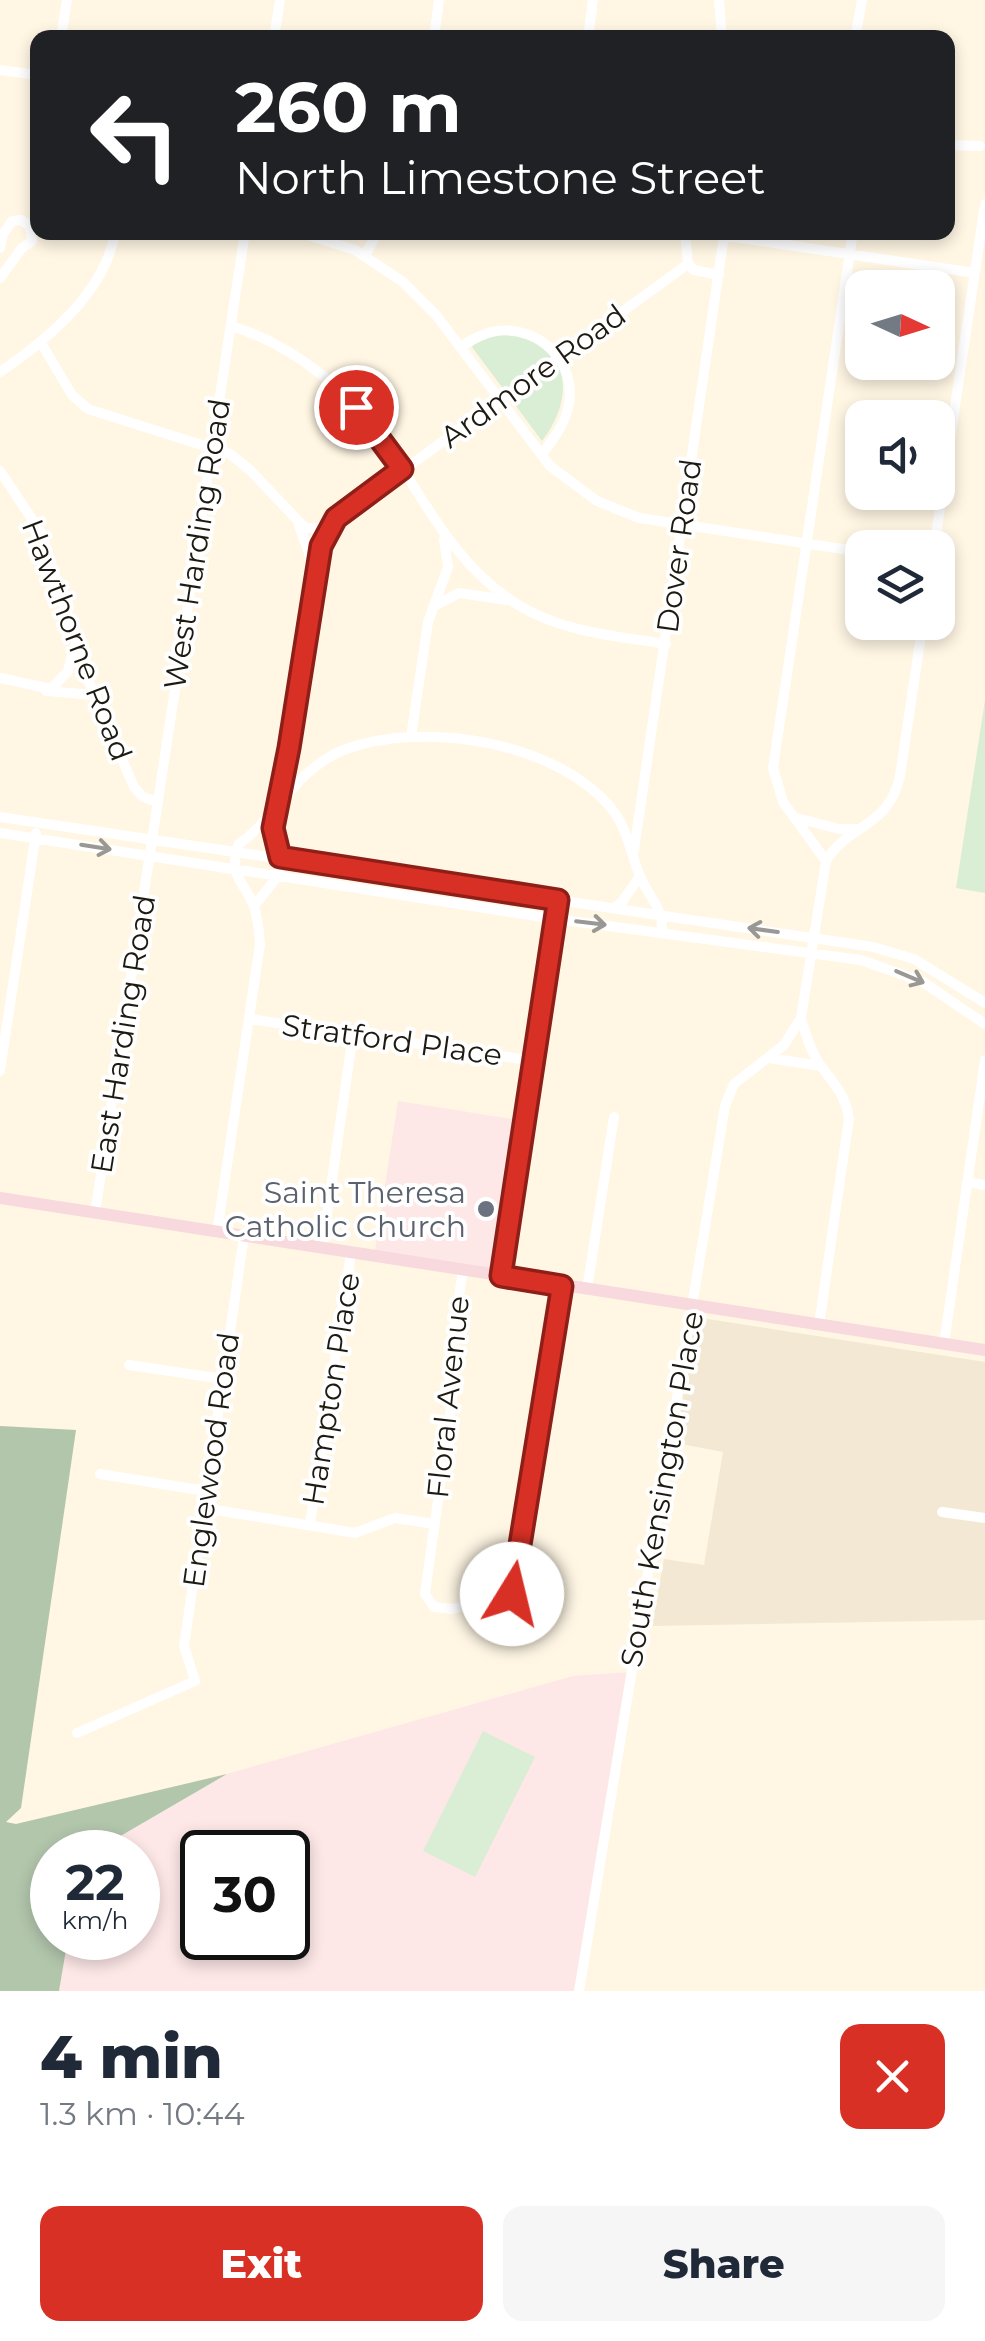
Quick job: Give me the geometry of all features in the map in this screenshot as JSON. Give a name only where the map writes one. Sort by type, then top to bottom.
[{"type":"main road","points":[[0,1198],[985,1350]]},
{"type":"street","points":[[62,30],[67,0]]},
{"type":"street","points":[[275,30],[280,0]]},
{"type":"street","points":[[435,30],[439,0]]},
{"type":"street","points":[[589,30],[593,0]]},
{"type":"street","points":[[720,0],[722,30]]},
{"type":"street","points":[[856,30],[862,0]]},
{"type":"street","points":[[0,70],[30,75]]},
{"type":"street","points":[[955,145],[983,144]]},
{"type":"street","points":[[937,530],[985,204]]},
{"type":"street","points":[[0,248],[12,221],[22,220],[30,226]]},
{"type":"street","points":[[0,278],[32,240]]},
{"type":"street","points":[[0,372],[41,343],[69,314],[97,276],[113,240]]},
{"type":"street","name":"West Harding Road","points":[[151,856],[244,240]]},
{"type":"street","points":[[328,240],[365,255],[422,298],[541,455],[566,480],[597,501],[638,518],[845,549]]},
{"type":"street","points":[[365,255],[373,240]]},
{"type":"street","points":[[686,240],[688,264],[694,270],[719,275]]},
{"type":"street","name":"Dover Road","points":[[634,856],[723,240]]},
{"type":"street","points":[[751,240],[975,274]]},
{"type":"street","points":[[826,862],[778,792],[773,768],[852,240]]},
{"type":"street","name":"Ardmore Road","points":[[336,518],[688,264]]},
{"type":"street","points":[[230,326],[278,346],[320,374],[372,425],[441,530],[469,565],[513,601]]},
{"type":"street","points":[[460,347],[490,332],[513,331],[534,338],[560,356],[570,401],[563,423],[541,455]]},
{"type":"street","points":[[41,343],[72,396],[88,409],[212,447],[238,459],[304,527],[316,529],[336,518]]},
{"type":"street","name":"Hawthorne Road","points":[[0,471],[42,534],[94,695],[134,787],[143,797],[158,802]]},
{"type":"street","points":[[254,906],[278,876],[280,857],[273,828],[314,577],[321,546],[336,518]]},
{"type":"street","points":[[295,520],[309,546],[314,577]]},
{"type":"street","points":[[412,737],[425,638],[448,567],[441,530]]},
{"type":"street","points":[[434,607],[459,594],[484,594],[513,601],[576,629],[666,644]]},
{"type":"street","points":[[45,690],[56,687],[68,671],[74,656],[74,635]]},
{"type":"street","points":[[819,1325],[848,1118],[845,1098],[820,1066],[801,1018],[826,862],[835,847],[882,814],[897,789],[920,640]]},
{"type":"street","points":[[0,678],[45,690],[94,695]]},
{"type":"street","points":[[217,1232],[260,944],[254,906],[233,870],[236,850],[290,787],[316,763],[364,744],[412,737],[488,744],[530,756],[569,774],[619,813],[631,812],[642,798]]},
{"type":"street","points":[[611,808],[640,876],[664,915],[662,933]]},
{"type":"street","points":[[0,816],[874,946],[914,959],[985,1003]]},
{"type":"street","points":[[798,818],[840,829],[860,829]]},
{"type":"street","points":[[0,1070],[38,822]]},
{"type":"street","points":[[0,833],[882,965],[924,982],[985,1024]]},
{"type":"street","name":"East Harding Road","points":[[96,1213],[151,856]]},
{"type":"street","points":[[614,908],[640,876]]},
{"type":"street","name":"Floral Avenue","points":[[501,1276],[558,900]]},
{"type":"street","name":"South Kensington Place","points":[[579,1991],[724,1106],[734,1084],[784,1045],[801,1018]]},
{"type":"street","name":"Stratford Place","points":[[250,1019],[534,1061]]},
{"type":"street","name":"Hampton Place","points":[[322,1249],[353,1034]]},
{"type":"street","points":[[769,1058],[820,1066]]},
{"type":"street","points":[[944,1344],[985,1060]]},
{"type":"street","points":[[587,1289],[614,1117]]},
{"type":"street","points":[[967,1182],[985,1185]]},
{"type":"street","name":"Englewood Road","points":[[77,1733],[195,1681],[184,1646],[244,1236]]},
{"type":"street","name":"Hampton Place","points":[[310,1526],[351,1253]]},
{"type":"street","name":"Floral Avenue","points":[[462,1270],[448,1368],[452,1398],[425,1594],[428,1602],[442,1610],[512,1594]]},
{"type":"street","points":[[559,1582],[512,1594],[562,1286]]},
{"type":"street","points":[[130,1365],[223,1379]]},
{"type":"street","points":[[100,1474],[206,1491]]},
{"type":"street","points":[[204,1508],[355,1533],[395,1518],[434,1524]]},
{"type":"street","points":[[942,1512],[985,1518]]},
{"type":"shaded area","points":[[398,1101],[524,1121],[501,1276],[374,1257]]},
{"type":"shaded area","points":[[695,1317],[985,1362],[985,1620],[652,1626],[664,1559],[704,1565],[723,1452],[676,1443]]},
{"type":"shaded area","points":[[630,1672],[579,1991],[59,1991],[64,1960],[160,1960],[160,1830],[131,1830],[227,1774],[573,1676]]},
{"type":"green space","points":[[501,334],[524,337],[541,345],[560,371],[561,404],[542,441],[472,347],[477,341]]},
{"type":"green space","points":[[985,700],[985,893],[956,888]]},
{"type":"green space","points":[[0,1426],[76,1430],[21,1808],[6,1822],[16,1824],[227,1774],[131,1830],[30,1830],[30,1960],[64,1960],[59,1991],[0,1991]]},
{"type":"green space","points":[[483,1731],[535,1757],[475,1877],[423,1851]]},
{"type":"place","name":"Saint Theresa Catholic Church","points":[[486,1209]]},
{"type":"route","points":[[356,407],[402,469],[336,518],[321,546],[273,828],[280,857],[558,900],[501,1276],[562,1286],[512,1594]]}]
